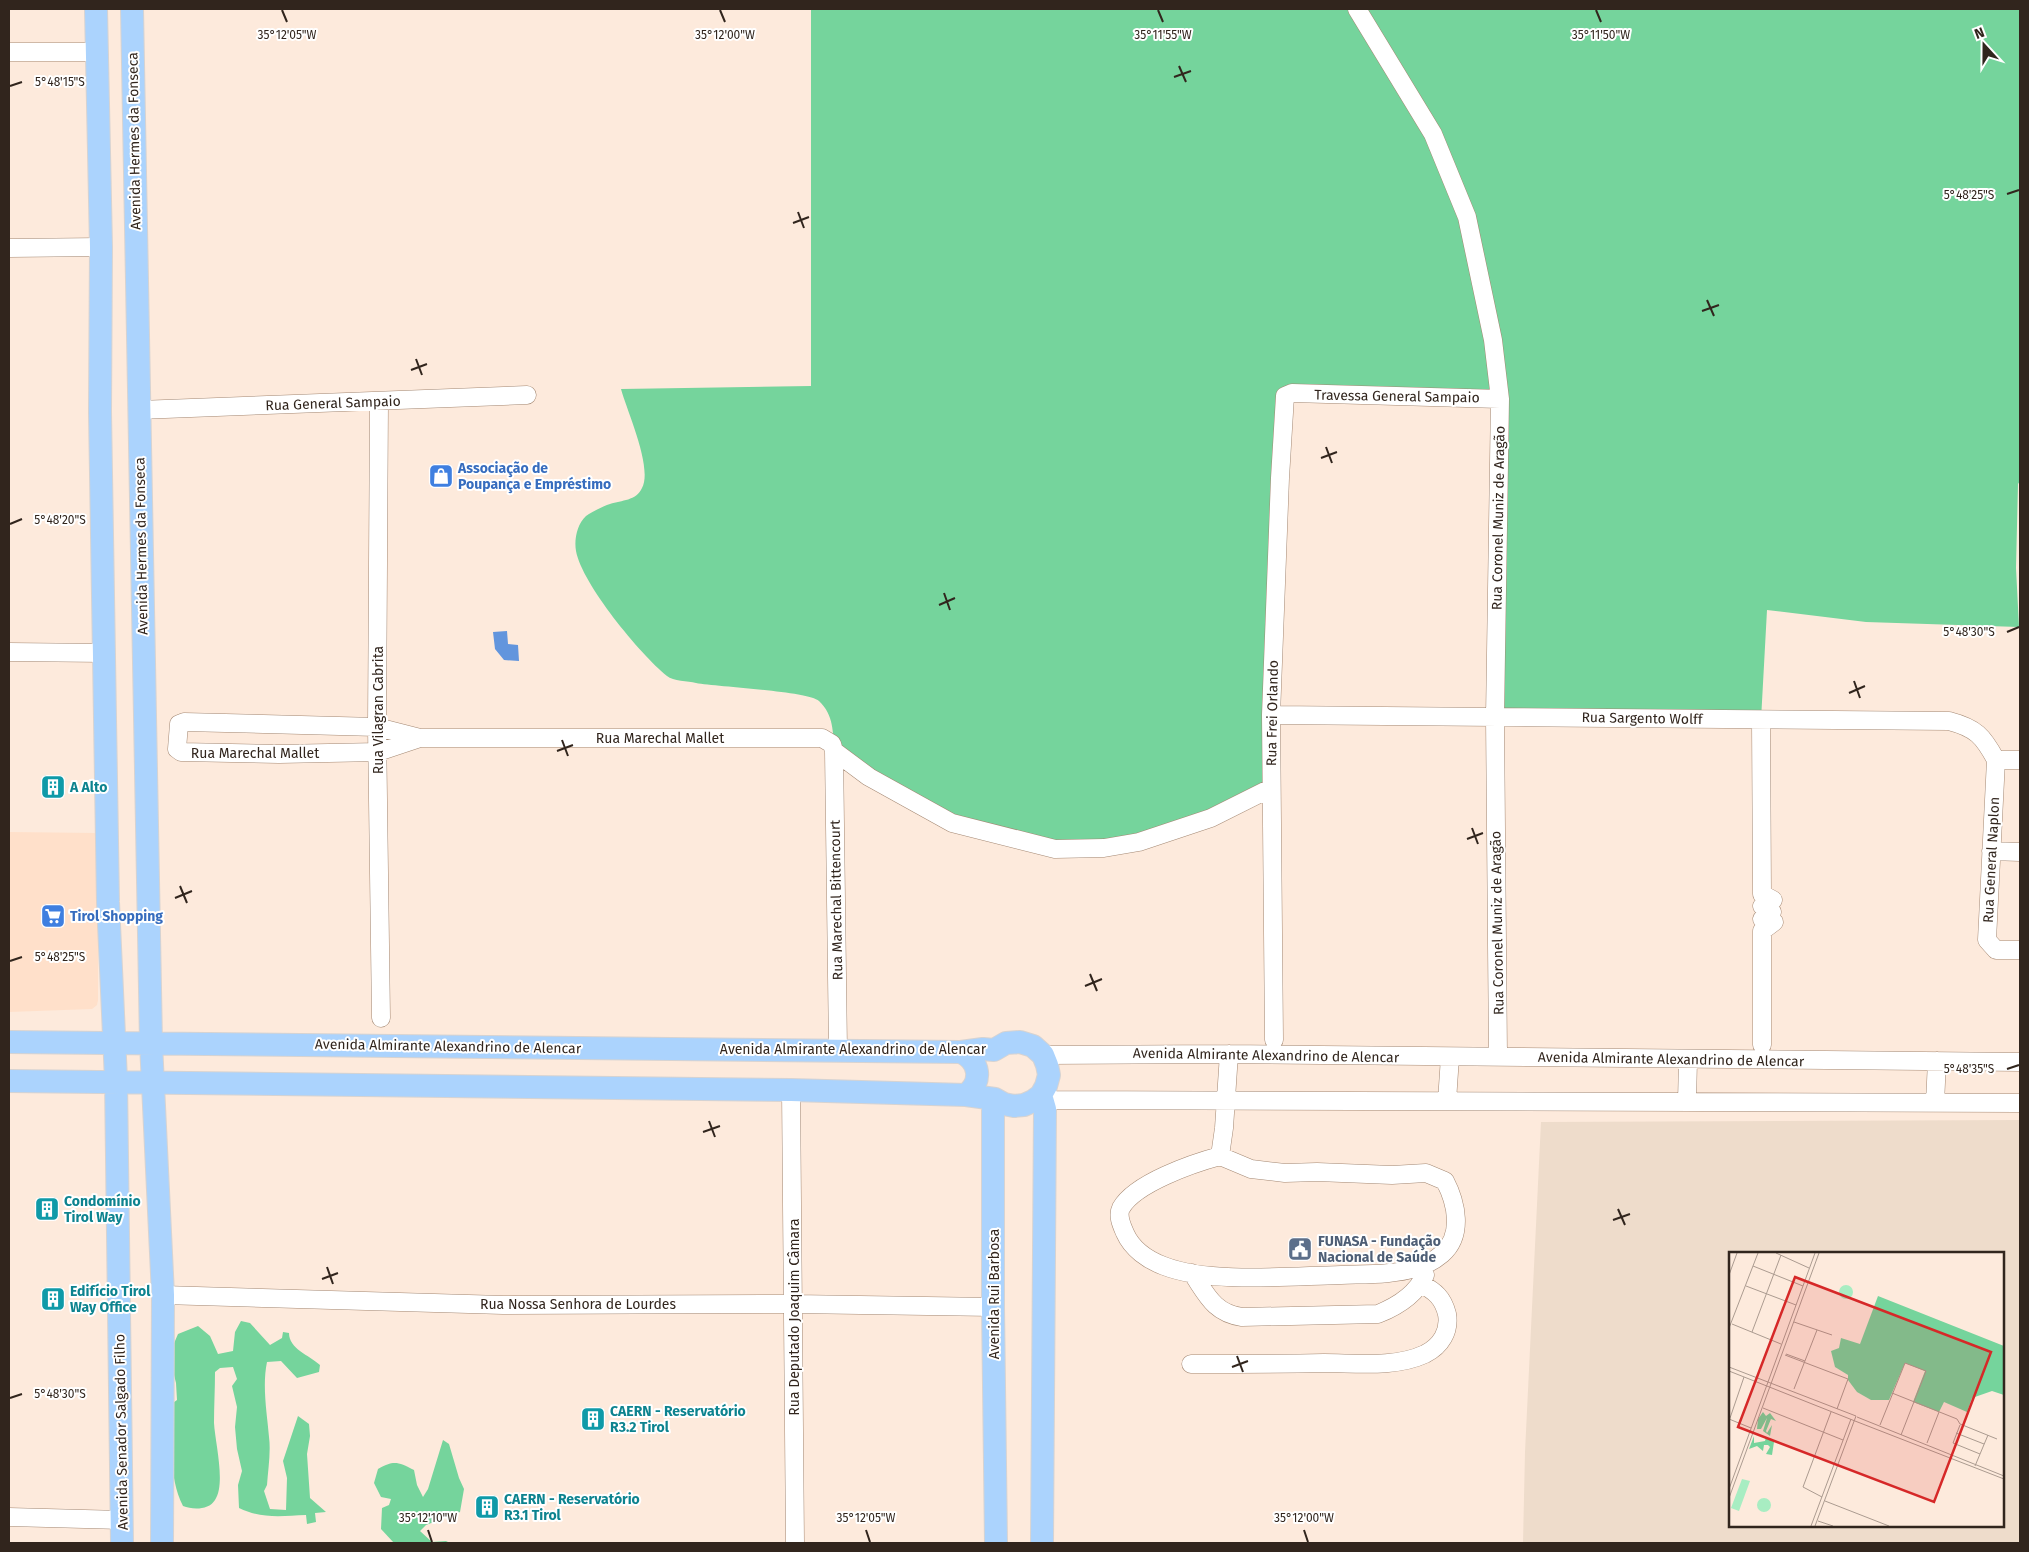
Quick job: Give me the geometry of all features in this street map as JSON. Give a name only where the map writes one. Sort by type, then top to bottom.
[{"type":"main road","points":[[96,9],[102,247],[100,412],[108,902],[116,1080]]},
{"type":"main road","name":"Avenida Hermes da Fonseca","points":[[132,9],[152,1082]]},
{"type":"main road","name":"Avenida Almirante Alexandrino de Alencar","points":[[9,1042],[961,1052],[983,1048],[994,1050],[1006,1043],[1020,1042],[1032,1046],[1043,1055]]},
{"type":"main road","name":"Avenida Rui Barbosa","points":[[994,1050],[985,1066],[984,1074],[989,1092],[995,1098],[993,1306],[996,1543]]},
{"type":"main road","points":[[957,1094],[972,1090],[978,1076],[974,1061],[961,1052]]},
{"type":"main road","points":[[9,1081],[116,1080],[957,1094],[995,1098],[1004,1104],[1014,1106],[1024,1105],[1041,1095],[1046,1086],[1048,1075],[1043,1055]]},
{"type":"main road","name":"Avenida Senador Salgado Filho","points":[[116,1080],[122,1543]]},
{"type":"main road","points":[[152,1082],[163,1295],[162,1543]]},
{"type":"main road","points":[[957,1094],[984,1112],[994,1133]]},
{"type":"main road","points":[[1041,1095],[1045,1109],[1042,1543]]},
{"type":"street","name":"Rua Coronel Muniz de Aragão","points":[[1357,9],[1433,134],[1468,217],[1493,340],[1500,399],[1495,717],[1498,1057]]},
{"type":"street","points":[[9,52],[96,52]]},
{"type":"street","points":[[9,248],[102,247]]},
{"type":"street","name":"Rua Frei Orlando","points":[[1274,1040],[1271,715],[1284,401],[1288,394],[1295,394]]},
{"type":"street","name":"Travessa General Sampaio","points":[[1295,394],[1500,399]]},
{"type":"street","name":"Rua General Sampaio","points":[[139,410],[528,396]]},
{"type":"street","name":"Rua Vilagran Cabrita","points":[[378,401],[377,727],[380,1018]]},
{"type":"street","points":[[9,652],[105,653]]},
{"type":"street","name":"Rua Sargento Wolff","points":[[1271,715],[1949,721],[1965,725],[1977,732],[1996,760]]},
{"type":"street","points":[[1761,720],[1762,894],[1773,900],[1762,906],[1772,912],[1762,918],[1774,922],[1762,931],[1762,1045]]},
{"type":"street","name":"Rua Marechal Mallet","points":[[420,738],[378,752],[279,754],[181,752],[177,749],[179,724],[184,722],[377,727],[420,738],[822,738],[832,744],[834,751],[869,777],[952,823],[1055,849],[1104,848],[1139,842],[1211,818],[1271,788]]},
{"type":"street","name":"Rua Marechal Bittencourt","points":[[834,751],[838,1050]]},
{"type":"street","points":[[1996,760],[2020,760]]},
{"type":"street","name":"Rua General Naplon","points":[[1996,760],[1987,940],[1996,950],[2020,950]]},
{"type":"street","points":[[1991,851],[2020,852]]},
{"type":"street","points":[[1220,1156],[1224,1128],[1229,1054]]},
{"type":"street","name":"Avenida Almirante Alexandrino de Alencar","points":[[1043,1055],[1229,1054],[2020,1062]]},
{"type":"street","points":[[1446,1101],[1450,1057]]},
{"type":"street","points":[[1687,1102],[1688,1060]]},
{"type":"street","points":[[1935,1103],[1937,1061]]},
{"type":"street","name":"Rua Deputado Joaquim Câmara","points":[[791,1090],[795,1543]]},
{"type":"street","points":[[1041,1095],[1054,1100],[2020,1103]]},
{"type":"street","points":[[1220,1156],[1251,1169],[1286,1173],[1317,1172],[1392,1175],[1426,1173],[1445,1181],[1451,1192],[1456,1233],[1444,1252],[1431,1262],[1415,1269],[1382,1273],[1224,1277],[1192,1273],[1165,1267],[1143,1256],[1127,1238],[1120,1221],[1120,1209],[1131,1196],[1142,1188],[1179,1169],[1220,1156]]},
{"type":"street","points":[[1192,1273],[1210,1301],[1230,1316],[1378,1314],[1393,1308],[1421,1284],[1431,1262]]},
{"type":"street","points":[[1191,1364],[1389,1363],[1407,1360],[1426,1353],[1440,1344],[1447,1330],[1447,1316],[1443,1301],[1433,1290],[1421,1284]]},
{"type":"street","name":"Rua Nossa Senhora de Lourdes","points":[[163,1295],[502,1305],[794,1304],[993,1306]]},
{"type":"street","points":[[9,1517],[122,1520]]},
{"type":"shaded area","name":"Tirol Shopping","points":[[9,832],[98,833],[98,1000],[97,1005],[92,1009],[9,1012]]},
{"type":"shaded area","points":[[2020,1120],[2020,1543],[1523,1543],[1525,1452],[1541,1122]]},
{"type":"green space","points":[[811,9],[2020,9],[2020,481],[2018,484],[2016,568],[2019,627],[1866,622],[1767,610],[1761,720],[1495,717],[1500,399],[1292,393],[1271,788],[1104,848],[952,823],[834,751],[830,718],[828,712],[819,701],[798,695],[696,683],[677,680],[667,676],[642,652],[600,599],[581,565],[576,551],[577,532],[583,519],[607,505],[632,498],[642,488],[645,479],[638,439],[621,389],[811,386]]},
{"type":"green space","points":[[241,1321],[250,1323],[270,1345],[282,1338],[283,1332],[289,1333],[290,1339],[296,1348],[320,1365],[319,1372],[297,1378],[281,1361],[267,1362],[265,1380],[270,1449],[267,1485],[264,1491],[270,1509],[286,1510],[287,1478],[283,1461],[298,1416],[309,1424],[310,1436],[307,1454],[310,1498],[326,1512],[315,1513],[316,1522],[307,1524],[306,1515],[264,1515],[247,1512],[239,1508],[238,1485],[242,1471],[235,1427],[237,1407],[232,1386],[237,1379],[233,1367],[220,1368],[215,1372],[214,1423],[220,1484],[215,1500],[209,1506],[191,1508],[183,1506],[178,1494],[173,1470],[170,1405],[177,1400],[176,1383],[169,1355],[178,1334],[198,1326],[210,1336],[218,1354],[233,1351],[235,1332]]},
{"type":"green space","points":[[443,1440],[449,1444],[464,1489],[460,1512],[426,1525],[420,1531],[432,1542],[446,1541],[450,1543],[394,1543],[381,1529],[382,1508],[389,1505],[391,1499],[381,1497],[374,1483],[378,1469],[388,1464],[396,1463],[414,1470],[417,1485],[423,1497],[428,1489]]},
{"type":"water","points":[[507,631],[508,644],[518,645],[519,661],[504,660],[495,649],[493,632]]},
{"type":"place","name":"Associação de Poupança e Empréstimo","points":[[441,476]]},
{"type":"place","name":"A Alto","points":[[53,787]]},
{"type":"place","name":"Tirol Shopping","points":[[53,916]]},
{"type":"place","name":"Condomínio Tirol Way","points":[[47,1209]]},
{"type":"place","name":"FUNASA - Fundação Nacional de Saúde","points":[[1300,1249]]},
{"type":"place","name":"Edifício Tirol Way Office","points":[[53,1299]]},
{"type":"place","name":"CAERN - Reservatório R3.2 Tirol","points":[[593,1419]]},
{"type":"place","name":"CAERN - Reservatório R3.1 Tirol","points":[[487,1507]]}]
